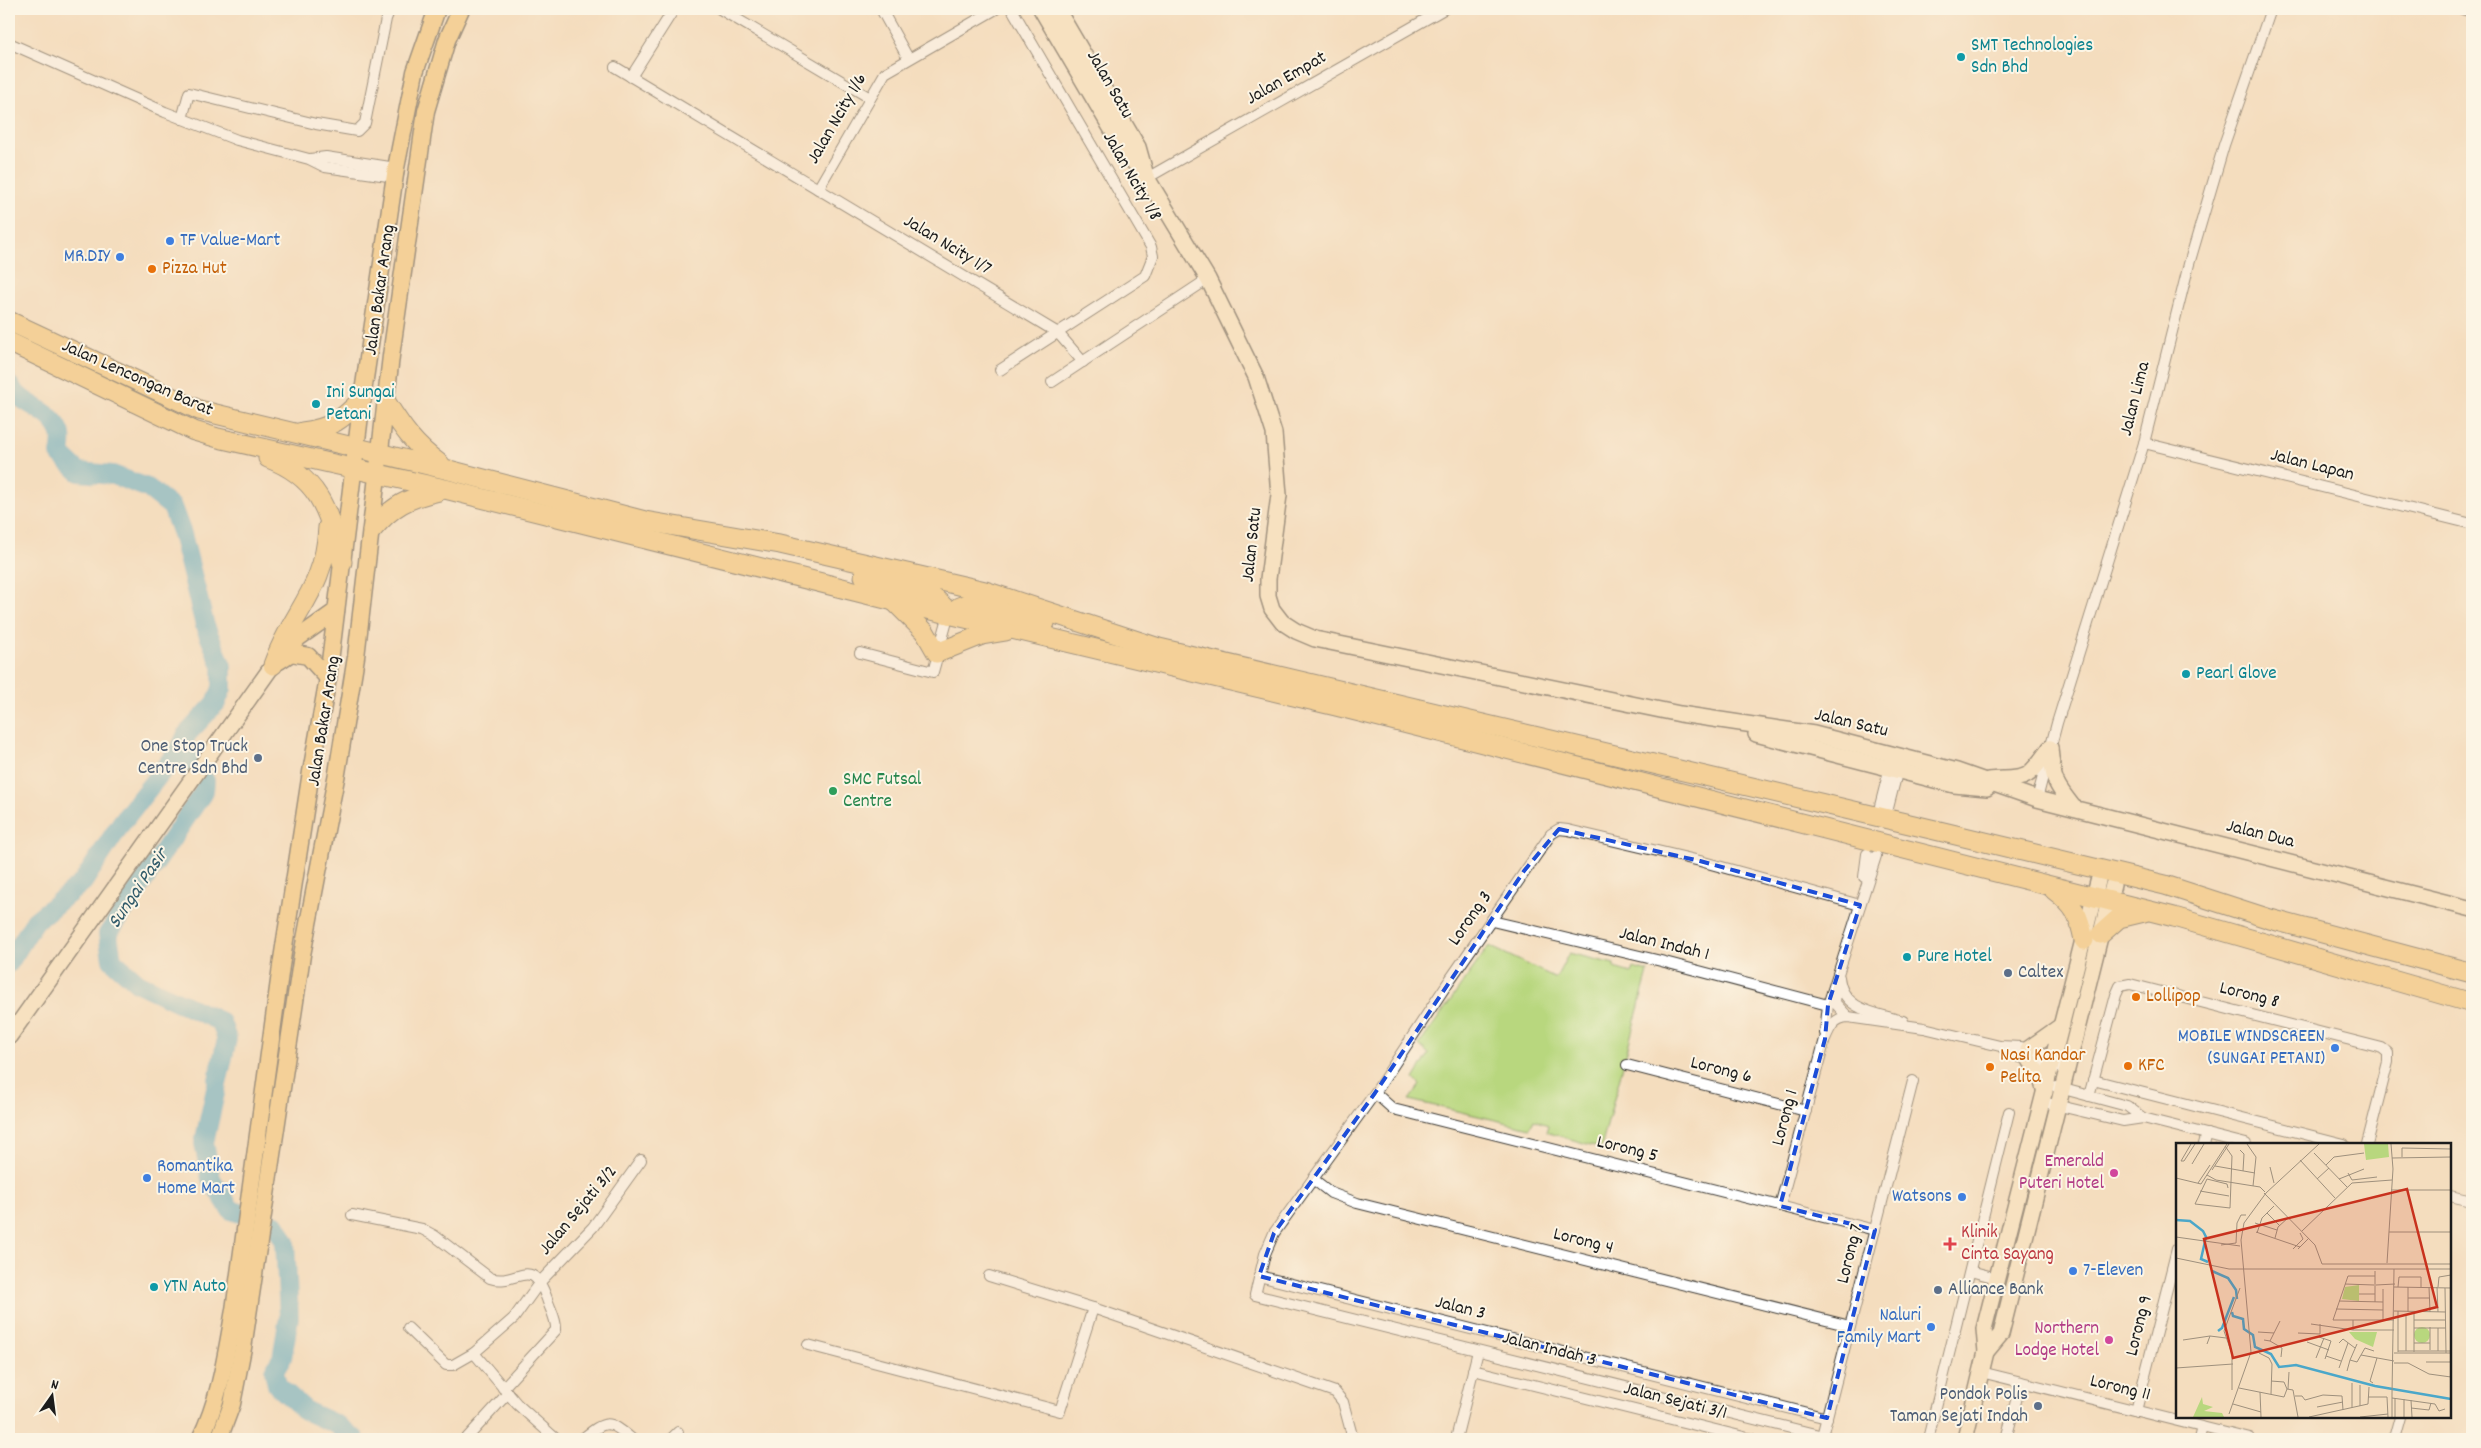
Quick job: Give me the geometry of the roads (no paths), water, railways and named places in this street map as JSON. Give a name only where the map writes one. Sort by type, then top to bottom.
[{"type":"highway","name":"Jalan Lencongan Barat","points":[[9,321],[199,410],[449,470],[645,521],[780,544]]},
{"type":"highway","name":"Jalan Lencongan Barat","points":[[9,342],[194,431],[218,438],[445,489],[894,601],[1336,706],[2051,887],[2104,891]]},
{"type":"highway","points":[[290,433],[318,430],[343,418],[362,399]]},
{"type":"highway","points":[[386,402],[405,433],[415,444],[449,470]]},
{"type":"highway","points":[[218,438],[293,470],[321,498],[328,513],[342,562]]},
{"type":"highway","points":[[372,530],[387,513],[412,497],[445,489]]},
{"type":"highway","points":[[273,665],[279,650],[307,603],[319,577],[327,542],[328,513]]},
{"type":"highway","points":[[780,544],[836,569],[918,590],[936,598],[949,614],[959,606],[976,605],[1116,641],[1159,648],[1935,830],[2165,886],[2270,919],[2472,973]]},
{"type":"highway","points":[[780,544],[985,591],[1159,648]]},
{"type":"highway","points":[[894,601],[924,632],[937,653],[982,635],[1015,629]]},
{"type":"highway","points":[[1935,830],[1966,845],[2104,891],[2153,911],[2472,1003]]},
{"type":"highway","points":[[2051,887],[2070,902],[2093,937],[2119,918],[2130,914],[2153,911]]},
{"type":"highway","points":[[2104,891],[2270,919]]},
{"type":"highway","points":[[2396,982],[2404,955]]},
{"type":"main road","name":"Jalan Bakar Arang","points":[[219,1439],[232,1404],[238,1376],[250,1246],[296,861],[328,678],[362,399],[396,172],[416,72],[437,9]]},
{"type":"main road","name":"Jalan Bakar Arang","points":[[257,1196],[339,763],[372,530],[386,402],[426,111],[447,40],[461,9]]},
{"type":"main road","name":"Jalan Satu","points":[[1041,9],[1125,152],[1147,178],[1208,278],[1256,377],[1274,433],[1278,495],[1268,579],[1268,596],[1272,609],[1282,622],[1296,632],[1315,638],[1680,714],[1814,734],[1954,785],[2008,790]]},
{"type":"main road","name":"Jalan Satu","points":[[1057,9],[1138,147],[1147,178]]},
{"type":"main road","points":[[9,1037],[273,665],[298,638],[336,611]]},
{"type":"main road","points":[[273,665],[291,653],[298,653],[308,656],[328,678]]},
{"type":"main road","points":[[1982,780],[2019,780],[2026,777],[2050,748]]},
{"type":"main road","points":[[2050,748],[2052,776],[2056,786],[2074,808]]},
{"type":"main road","name":"Jalan Satu","points":[[1895,763],[1957,771],[2037,799]]},
{"type":"main road","name":"Jalan Dua","points":[[2037,799],[2472,909]]},
{"type":"main road","points":[[1986,1352],[2001,1334],[2069,1065],[2093,937],[2104,891]]},
{"type":"main road","points":[[1965,1439],[1986,1352],[1984,1329],[1997,1278],[2062,1025],[2093,937]]},
{"type":"main road","points":[[2045,1093],[2040,1076],[2029,1054],[2062,1025]]},
{"type":"main road","name":"Jalan Bakar Arang","points":[[200,1439],[213,1408],[250,1246]]},
{"type":"street","points":[[182,119],[189,93],[316,124],[357,131],[365,123],[386,19],[390,9]]},
{"type":"street","points":[[631,77],[674,9]]},
{"type":"street","points":[[720,9],[870,98]]},
{"type":"street","points":[[881,9],[908,58]]},
{"type":"street","name":"Jalan Ncity 1/6","points":[[818,189],[885,73],[908,58],[996,9]]},
{"type":"street","name":"Jalan Ncity 1/8","points":[[1012,9],[1150,247],[1153,256],[1145,276],[1058,333]]},
{"type":"street","name":"Jalan Empat","points":[[1147,178],[1444,9]]},
{"type":"street","name":"Jalan Lima","points":[[2037,799],[2050,748],[2144,443],[2189,264],[2224,145],[2270,9]]},
{"type":"street","points":[[2462,9],[2472,12]]},
{"type":"street","points":[[9,43],[182,119],[237,140],[309,159],[325,167],[396,172]]},
{"type":"street","name":"Jalan Ncity 1/7","points":[[614,67],[1058,333],[1083,362]]},
{"type":"street","points":[[1052,382],[1208,278]]},
{"type":"street","points":[[1000,370],[1058,333]]},
{"type":"street","name":"Jalan Lapan","points":[[2144,443],[2472,524]]},
{"type":"street","points":[[860,653],[933,672],[949,614]]},
{"type":"street","points":[[1884,807],[1895,763]]},
{"type":"street","name":"Lorong 3","points":[[1255,1295],[1259,1276],[1274,1233],[1375,1093],[1448,981],[1492,921],[1551,834],[1559,829],[1700,861],[1860,904]]},
{"type":"street","points":[[1825,1039],[1828,1005],[1860,904],[1872,855]]},
{"type":"street","name":"Jalan Indah 1","points":[[1492,921],[1661,961],[1828,1005]]},
{"type":"street","points":[[1839,974],[1835,1003],[1848,1017]]},
{"type":"street","points":[[1839,974],[1842,992],[1854,1006],[1924,1028],[2000,1046],[2019,1057],[2029,1054],[2069,1065]]},
{"type":"street","name":"Lorong 8","points":[[2089,1096],[2116,995],[2120,986],[2130,984],[2382,1048],[2388,1053],[2388,1062],[2367,1143]]},
{"type":"street","points":[[1825,1039],[1834,1022],[1848,1017],[1924,1028]]},
{"type":"street","name":"Lorong 1","points":[[1780,1206],[1825,1039]]},
{"type":"street","name":"Lorong 6","points":[[1627,1065],[1806,1111]]},
{"type":"street","points":[[2093,1080],[2340,1143]]},
{"type":"street","name":"Lorong 7","points":[[1822,1436],[1913,1081]]},
{"type":"street","points":[[2045,1093],[2063,1089],[2127,1106],[2143,1118],[2205,1139],[2238,1143]]},
{"type":"street","name":"Lorong 5","points":[[1375,1093],[1393,1109],[1875,1230]]},
{"type":"street","points":[[2045,1093],[2058,1106],[2123,1122],[2143,1118]]},
{"type":"street","points":[[1928,1439],[2009,1112]]},
{"type":"street","name":"Jalan Sejati 3/2","points":[[408,1328],[446,1365],[453,1365],[474,1353],[514,1318],[540,1282],[593,1227],[641,1160]]},
{"type":"street","name":"Lorong 4","points":[[1313,1179],[1331,1193],[1366,1206],[1850,1326]]},
{"type":"street","points":[[2451,1196],[2472,1201]]},
{"type":"street","points":[[352,1215],[422,1229],[435,1236],[490,1278],[502,1280],[526,1274],[531,1275],[540,1282],[556,1330],[466,1439]]},
{"type":"street","name":"Lorong 9","points":[[2136,1411],[2176,1261]]},
{"type":"street","points":[[1970,1271],[1997,1278]]},
{"type":"street","points":[[989,1276],[1093,1308],[1335,1392],[1343,1402],[1353,1439]]},
{"type":"street","name":"Jalan 3","points":[[1259,1276],[1827,1418]]},
{"type":"street","name":"Jalan Indah 3","points":[[1255,1295],[1835,1439]]},
{"type":"street","points":[[808,1345],[1060,1411],[1093,1308]]},
{"type":"street","points":[[1456,1439],[1478,1351]]},
{"type":"street","points":[[474,1353],[505,1390],[556,1439]]},
{"type":"street","name":"Jalan Sejati 3/1","points":[[1473,1370],[1752,1439]]},
{"type":"street","name":"Lorong 11","points":[[1981,1372],[2250,1439]]},
{"type":"street","points":[[2006,1439],[2021,1382]]},
{"type":"street","points":[[2394,1439],[2400,1418]]},
{"type":"street","points":[[582,1439],[601,1424],[609,1423],[632,1439]]},
{"type":"street","points":[[2199,1439],[2202,1427]]},
{"type":"waterway","name":"Sungai Pasir","points":[[9,385],[21,398],[50,417],[56,424],[61,436],[60,454],[79,472],[113,475],[148,488],[172,507],[182,534],[205,626],[222,666],[222,688],[216,703],[187,734],[181,747],[182,754],[188,757],[205,781],[204,791],[108,934],[112,960],[138,983],[221,1022],[227,1039],[204,1143],[211,1179],[231,1210],[276,1225],[285,1242],[289,1317],[282,1358],[274,1371],[277,1385],[306,1411],[337,1425],[355,1439]]},
{"type":"waterway","points":[[9,963],[35,921],[83,882],[122,822],[181,747]]},
{"type":"place","name":"SMT Technologies Sdn Bhd","points":[[1961,57]]},
{"type":"place","name":"TF Value-Mart","points":[[170,241]]},
{"type":"place","name":"MR.DIY","points":[[120,257]]},
{"type":"place","name":"Pizza Hut","points":[[152,269]]},
{"type":"place","name":"Ini Sungai Petani","points":[[316,404]]},
{"type":"place","name":"Pearl Glove","points":[[2186,674]]},
{"type":"place","name":"One Stop Truck Centre Sdn Bhd","points":[[258,758]]},
{"type":"place","name":"SMC Futsal Centre","points":[[833,791]]},
{"type":"place","name":"Pure Hotel","points":[[1907,957]]},
{"type":"place","name":"Caltex","points":[[2008,973]]},
{"type":"place","name":"Lollipop","points":[[2136,997]]},
{"type":"place","name":"MOBILE WINDSCREEN (SUNGAI PETANI)","points":[[2335,1048]]},
{"type":"place","name":"KFC","points":[[2128,1066]]},
{"type":"place","name":"Nasi Kandar Pelita","points":[[1990,1067]]},
{"type":"place","name":"Emerald Puteri Hotel","points":[[2114,1173]]},
{"type":"place","name":"Romantika Home Mart","points":[[147,1178]]},
{"type":"place","name":"Watsons","points":[[1962,1197]]},
{"type":"place","name":"Klinik Cinta Sayang","points":[[1950,1244]]},
{"type":"place","name":"7-Eleven","points":[[2073,1271]]},
{"type":"place","name":"YTN Auto","points":[[154,1287]]},
{"type":"place","name":"Alliance Bank","points":[[1938,1290]]},
{"type":"place","name":"Naluri Family Mart","points":[[1931,1327]]},
{"type":"place","name":"Northern Lodge Hotel","points":[[2109,1340]]},
{"type":"place","name":"Pondok Polis Taman Sejati Indah","points":[[2038,1406]]}]
